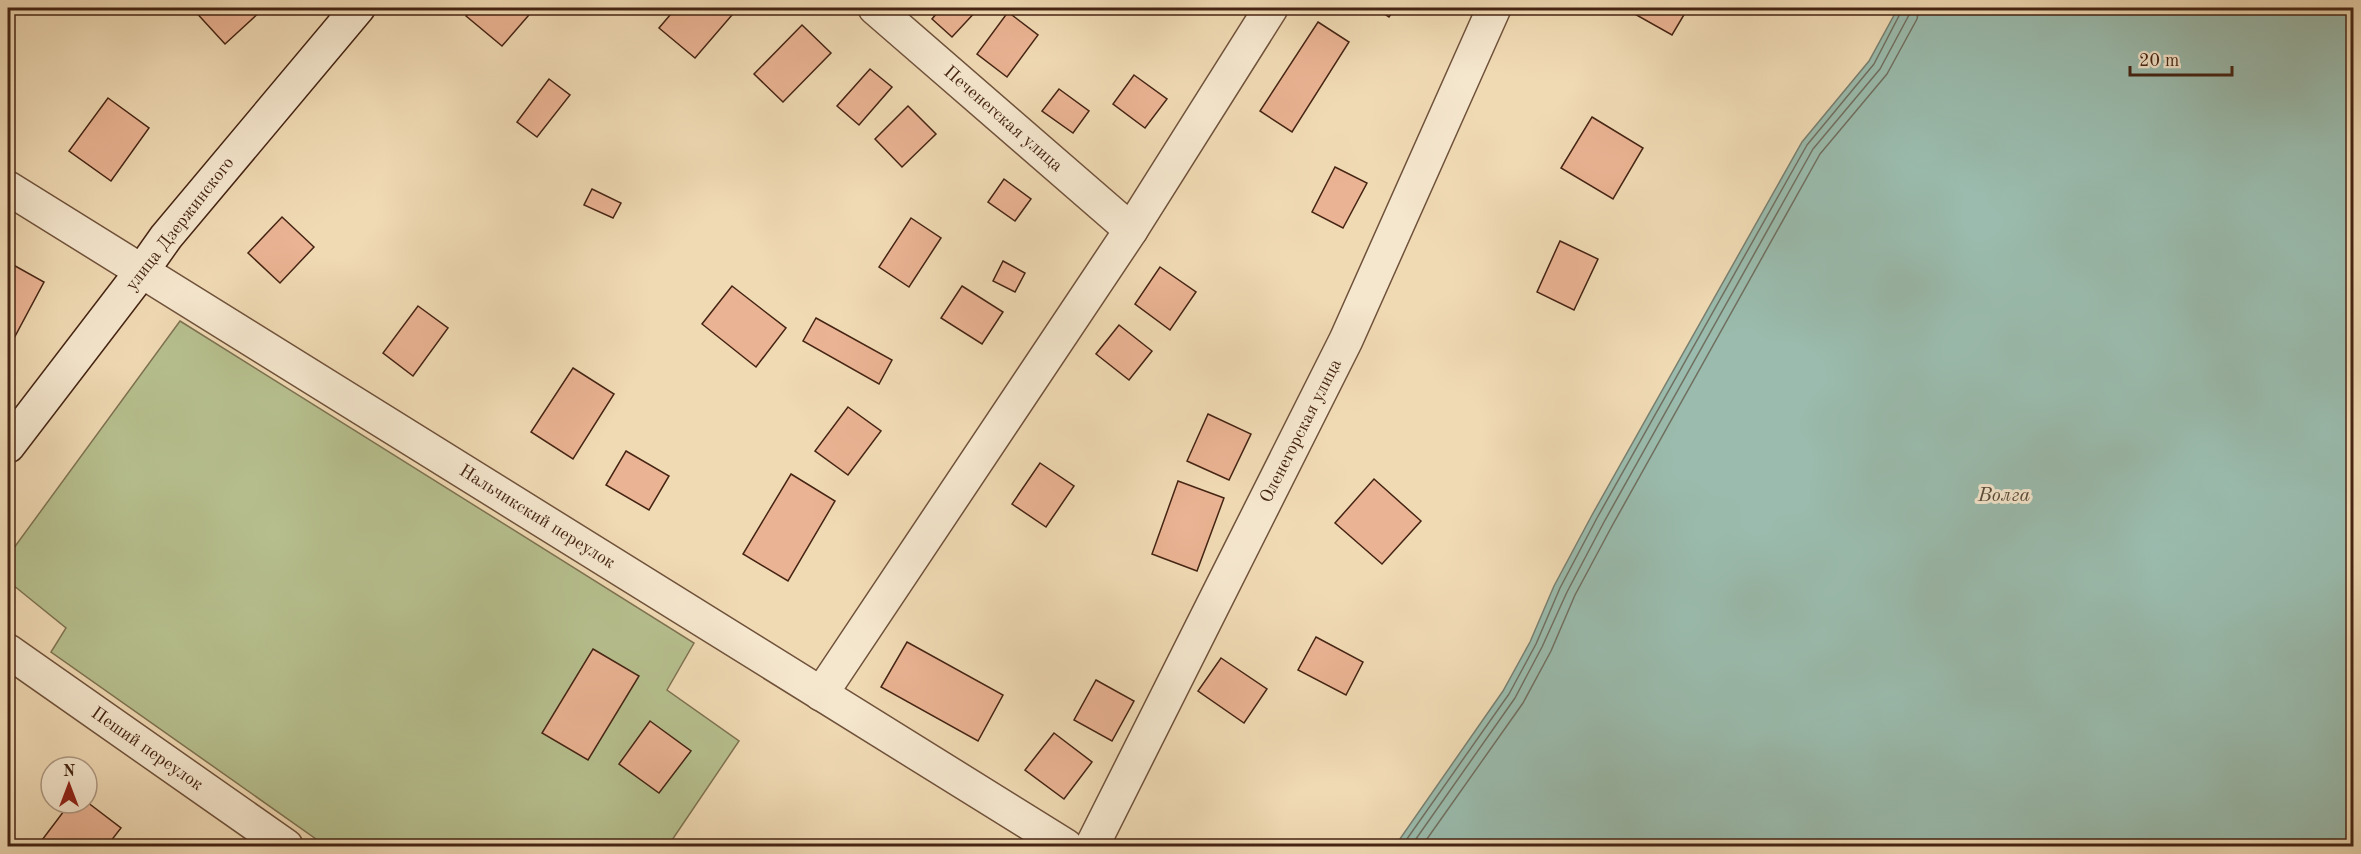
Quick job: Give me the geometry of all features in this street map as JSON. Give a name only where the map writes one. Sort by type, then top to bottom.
[{"type":"street","name":"улица Дзержинского","points":[[8,446],[142,272],[166,237],[358,8]]},
{"type":"street","name":"Печенегская улица","points":[[875,8],[1131,230]]},
{"type":"street","points":[[821,694],[1131,230],[1272,8]]},
{"type":"street","name":"Оленегорская улица","points":[[1092,846],[1346,340],[1494,8]]},
{"type":"street","name":"Нальчикский переулок","points":[[8,188],[1066,846]]},
{"type":"street","name":"Пеший переулок","points":[[8,651],[286,846]]},
{"type":"green space","points":[[180,321],[694,643],[667,690],[739,741],[668,846],[326,846],[51,652],[66,628],[8,581],[8,556]]},
{"type":"water","name":"Волга","points":[[1898,8],[2353,8],[2353,846],[1395,846],[1503,691],[1530,642],[1554,586],[1592,515],[1802,142],[1869,61]]},
{"type":"building","points":[[192,8],[262,8],[263,9],[225,44]]},
{"type":"building","points":[[474,8],[535,8],[502,46],[466,16]]},
{"type":"building","points":[[676,8],[738,8],[695,58],[659,28]]},
{"type":"building","points":[[941,8],[979,8],[952,37],[932,19]]},
{"type":"building","points":[[1375,8],[1395,8],[1389,17]]},
{"type":"building","points":[[1624,8],[1688,8],[1672,35]]},
{"type":"building","points":[[1008,12],[1038,35],[1007,77],[977,54]]},
{"type":"building","points":[[1318,22],[1349,42],[1292,132],[1260,111]]},
{"type":"building","points":[[802,25],[831,53],[783,102],[754,74]]},
{"type":"building","points":[[870,69],[892,87],[859,125],[837,106]]},
{"type":"building","points":[[1134,75],[1167,99],[1145,128],[1113,104]]},
{"type":"building","points":[[549,79],[570,95],[537,137],[517,122]]},
{"type":"building","points":[[1059,89],[1089,111],[1073,133],[1042,111]]},
{"type":"building","points":[[108,98],[149,128],[111,181],[69,151]]},
{"type":"building","points":[[908,106],[936,134],[902,167],[875,139]]},
{"type":"building","points":[[1592,117],[1643,148],[1613,199],[1561,168]]},
{"type":"building","points":[[1335,167],[1367,183],[1343,228],[1312,212]]},
{"type":"building","points":[[1004,179],[1031,199],[1015,221],[988,202]]},
{"type":"building","points":[[592,189],[621,203],[613,218],[584,205]]},
{"type":"building","points":[[282,217],[314,247],[280,283],[248,253]]},
{"type":"building","points":[[911,218],[941,238],[909,287],[879,267]]},
{"type":"building","points":[[1560,241],[1598,259],[1574,310],[1537,292]]},
{"type":"building","points":[[1003,261],[1025,273],[1015,292],[993,281]]},
{"type":"building","points":[[8,262],[44,282],[13,340],[8,338]]},
{"type":"building","points":[[1160,267],[1196,292],[1170,330],[1135,304]]},
{"type":"building","points":[[732,286],[786,328],[756,367],[702,324]]},
{"type":"building","points":[[962,286],[1003,312],[982,344],[941,318]]},
{"type":"building","points":[[418,306],[448,328],[413,376],[383,353]]},
{"type":"building","points":[[816,318],[892,360],[879,384],[803,341]]},
{"type":"building","points":[[1119,325],[1152,351],[1129,380],[1096,354]]},
{"type":"building","points":[[573,368],[614,394],[573,459],[531,432]]},
{"type":"building","points":[[848,407],[881,431],[848,475],[815,451]]},
{"type":"building","points":[[1208,414],[1251,434],[1229,480],[1187,461]]},
{"type":"building","points":[[626,451],[669,476],[649,510],[606,485]]},
{"type":"building","points":[[1040,463],[1074,486],[1046,527],[1012,504]]},
{"type":"building","points":[[791,474],[835,501],[788,581],[743,554]]},
{"type":"building","points":[[1374,479],[1421,521],[1382,564],[1335,523]]},
{"type":"building","points":[[1178,481],[1224,498],[1197,571],[1152,554]]},
{"type":"building","points":[[1316,637],[1363,662],[1346,695],[1298,670]]},
{"type":"building","points":[[907,642],[1003,695],[978,741],[881,687]]},
{"type":"building","points":[[593,649],[639,676],[588,760],[542,733]]},
{"type":"building","points":[[1221,658],[1267,689],[1244,723],[1198,691]]},
{"type":"building","points":[[1096,680],[1134,701],[1112,741],[1074,720]]},
{"type":"building","points":[[650,721],[691,751],[659,793],[619,764]]},
{"type":"building","points":[[1054,733],[1092,762],[1064,799],[1025,770]]},
{"type":"building","points":[[99,811],[121,828],[107,846],[51,846],[42,840],[61,815],[99,815]]}]
